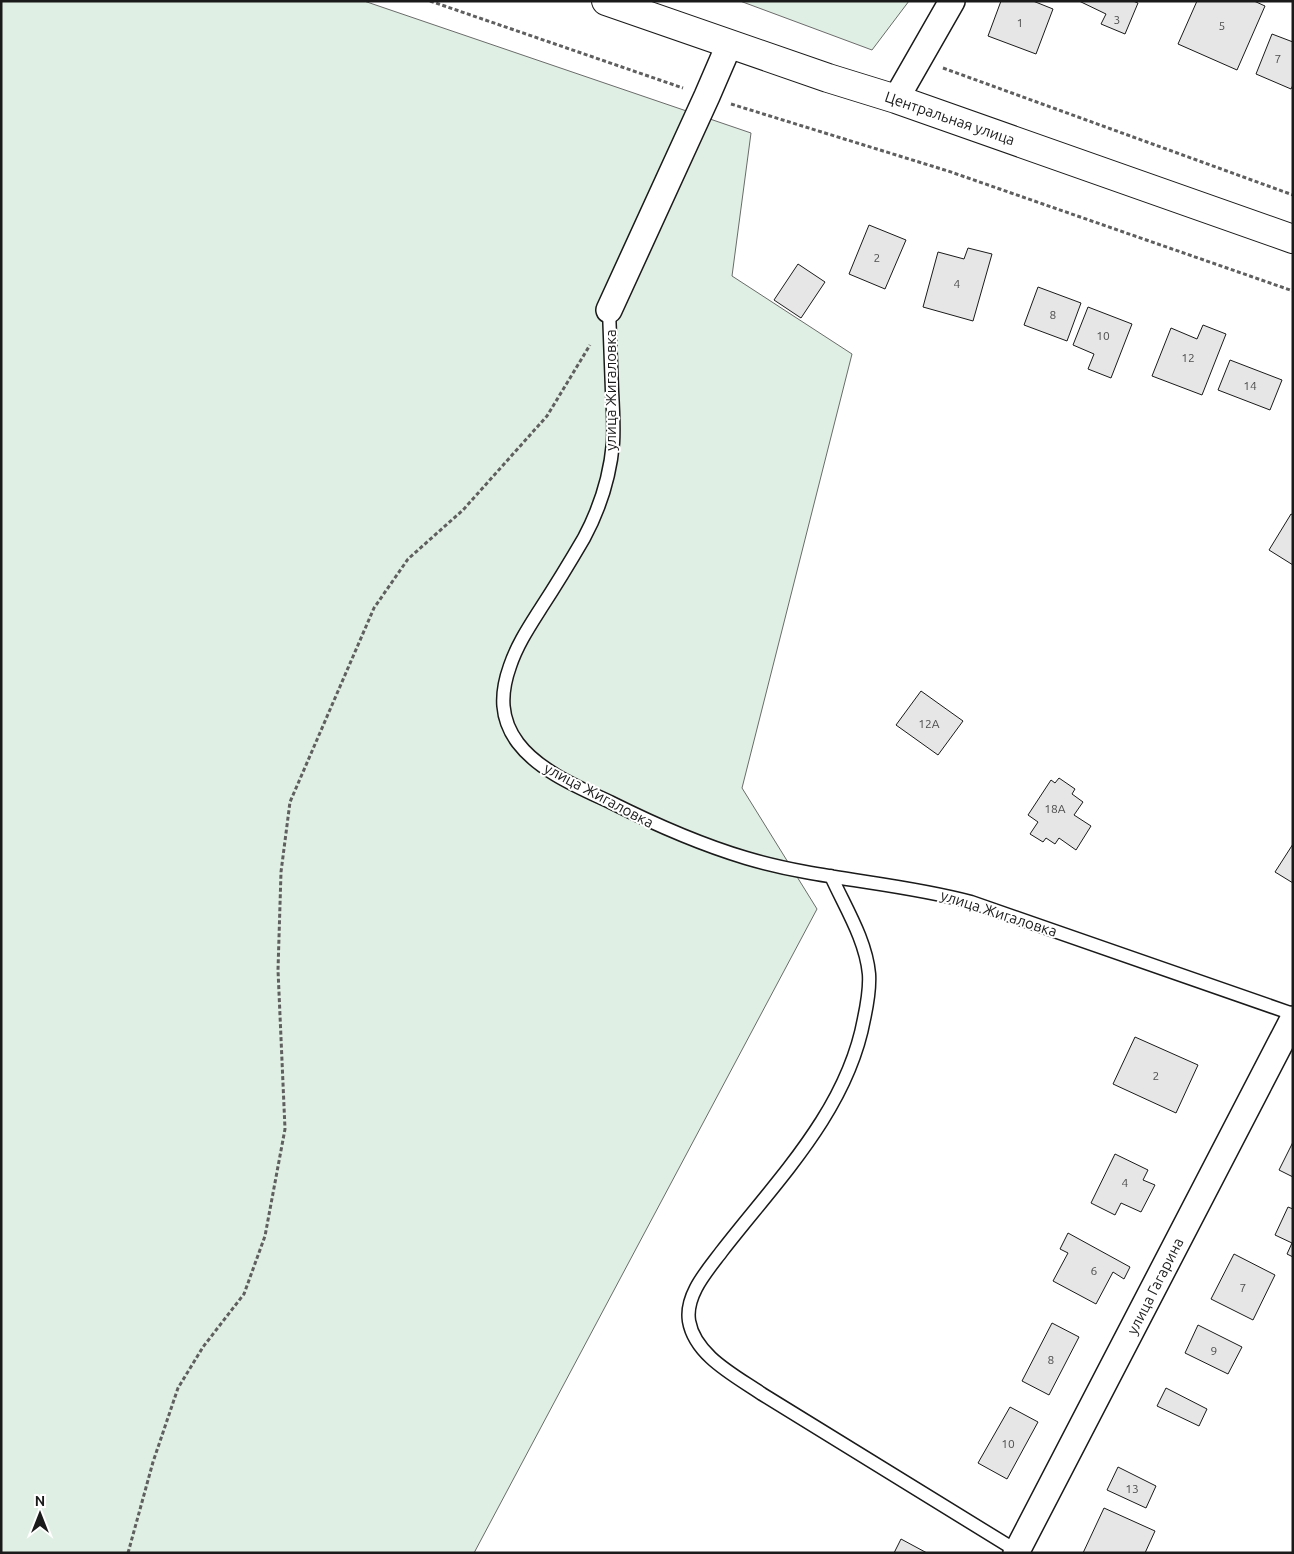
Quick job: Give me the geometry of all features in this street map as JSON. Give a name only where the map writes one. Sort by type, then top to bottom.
[{"type":"main road","name":"Центральная улица","points":[[606,1],[729,45],[896,99],[1293,239]]},
{"type":"street","points":[[896,99],[952,1]]},
{"type":"street","name":"улица Жигаловка","points":[[609,310],[729,45]]},
{"type":"street","name":"улица Гагарина","points":[[1017,1552],[1293,1019]]},
{"type":"lane","name":"улица Жигаловка","points":[[609,310],[613,443],[606,480],[594,518],[585,536],[520,642],[508,671],[503,694],[504,712],[517,741],[538,762],[576,786],[667,830],[747,858],[789,869],[924,891],[971,902],[1293,1014]]},
{"type":"lane","points":[[831,876],[853,924],[867,961],[869,974],[868,1001],[859,1042],[845,1080],[814,1132],[783,1176],[705,1272],[691,1302],[690,1327],[703,1349],[724,1368],[762,1394],[1017,1552]]},
{"type":"path","points":[[430,1],[707,96],[948,171],[1293,291]]},
{"type":"path","points":[[918,59],[1293,195]]},
{"type":"path","points":[[128,1553],[153,1462],[178,1388],[203,1347],[244,1294],[266,1236],[285,1129],[278,970],[281,872],[290,802],[374,608],[408,559],[463,510],[548,416],[609,310]]},
{"type":"green space","points":[[1,1],[364,1],[751,133],[732,276],[852,354],[742,788],[817,909],[474,1553],[1,1553]]},
{"type":"green space","points":[[740,1],[909,1],[872,50]]},
{"type":"building","points":[[1001,1],[1033,1],[1053,9],[1036,54],[988,36]]},
{"type":"building","points":[[1079,1],[1133,1],[1138,3],[1125,34],[1101,24],[1106,14]]},
{"type":"building","points":[[1197,1],[1254,1],[1265,6],[1237,70],[1178,44]]},
{"type":"building","points":[[1272,34],[1293,42],[1293,85],[1291,89],[1256,74]]},
{"type":"building","points":[[869,225],[906,240],[885,289],[849,274]]},
{"type":"building","points":[[968,248],[992,254],[973,321],[923,307],[938,252],[964,259]]},
{"type":"building","points":[[798,264],[825,282],[801,318],[774,300]]},
{"type":"building","points":[[1038,287],[1081,303],[1067,341],[1024,325]]},
{"type":"building","points":[[1088,307],[1132,324],[1111,378],[1088,369],[1094,354],[1073,345]]},
{"type":"building","points":[[1203,325],[1226,334],[1202,395],[1152,376],[1171,328],[1197,339]]},
{"type":"building","points":[[1230,360],[1282,380],[1270,410],[1218,390]]},
{"type":"building","points":[[1291,514],[1293,515],[1293,565],[1269,550]]},
{"type":"building","points":[[921,691],[963,721],[938,755],[896,725]]},
{"type":"building","points":[[1059,778],[1075,789],[1072,794],[1083,802],[1074,815],[1091,826],[1076,850],[1059,838],[1055,844],[1046,838],[1043,842],[1030,834],[1038,822],[1028,815],[1051,780],[1055,783]]},
{"type":"building","points":[[1293,844],[1293,883],[1275,872]]},
{"type":"building","points":[[1135,1037],[1198,1065],[1176,1113],[1113,1084]]},
{"type":"building","points":[[1293,1142],[1293,1177],[1279,1170]]},
{"type":"building","points":[[1115,1154],[1148,1170],[1143,1180],[1155,1185],[1141,1212],[1121,1203],[1115,1215],[1091,1203]]},
{"type":"building","points":[[1288,1207],[1293,1209],[1293,1257],[1287,1254],[1292,1243],[1275,1235]]},
{"type":"building","points":[[1068,1233],[1130,1267],[1124,1279],[1113,1272],[1096,1304],[1053,1281],[1068,1253],[1060,1249]]},
{"type":"building","points":[[1234,1254],[1275,1275],[1253,1320],[1211,1299]]},
{"type":"building","points":[[1052,1323],[1079,1337],[1049,1395],[1022,1381]]},
{"type":"building","points":[[1198,1325],[1242,1347],[1228,1374],[1185,1353]]},
{"type":"building","points":[[1166,1388],[1207,1409],[1199,1426],[1157,1406]]},
{"type":"building","points":[[1010,1407],[1038,1422],[1007,1479],[978,1463]]},
{"type":"building","points":[[1118,1467],[1156,1486],[1146,1508],[1107,1490]]},
{"type":"building","points":[[1104,1508],[1155,1531],[1145,1553],[1083,1553]]},
{"type":"building","points":[[901,1539],[927,1553],[894,1553]]}]
